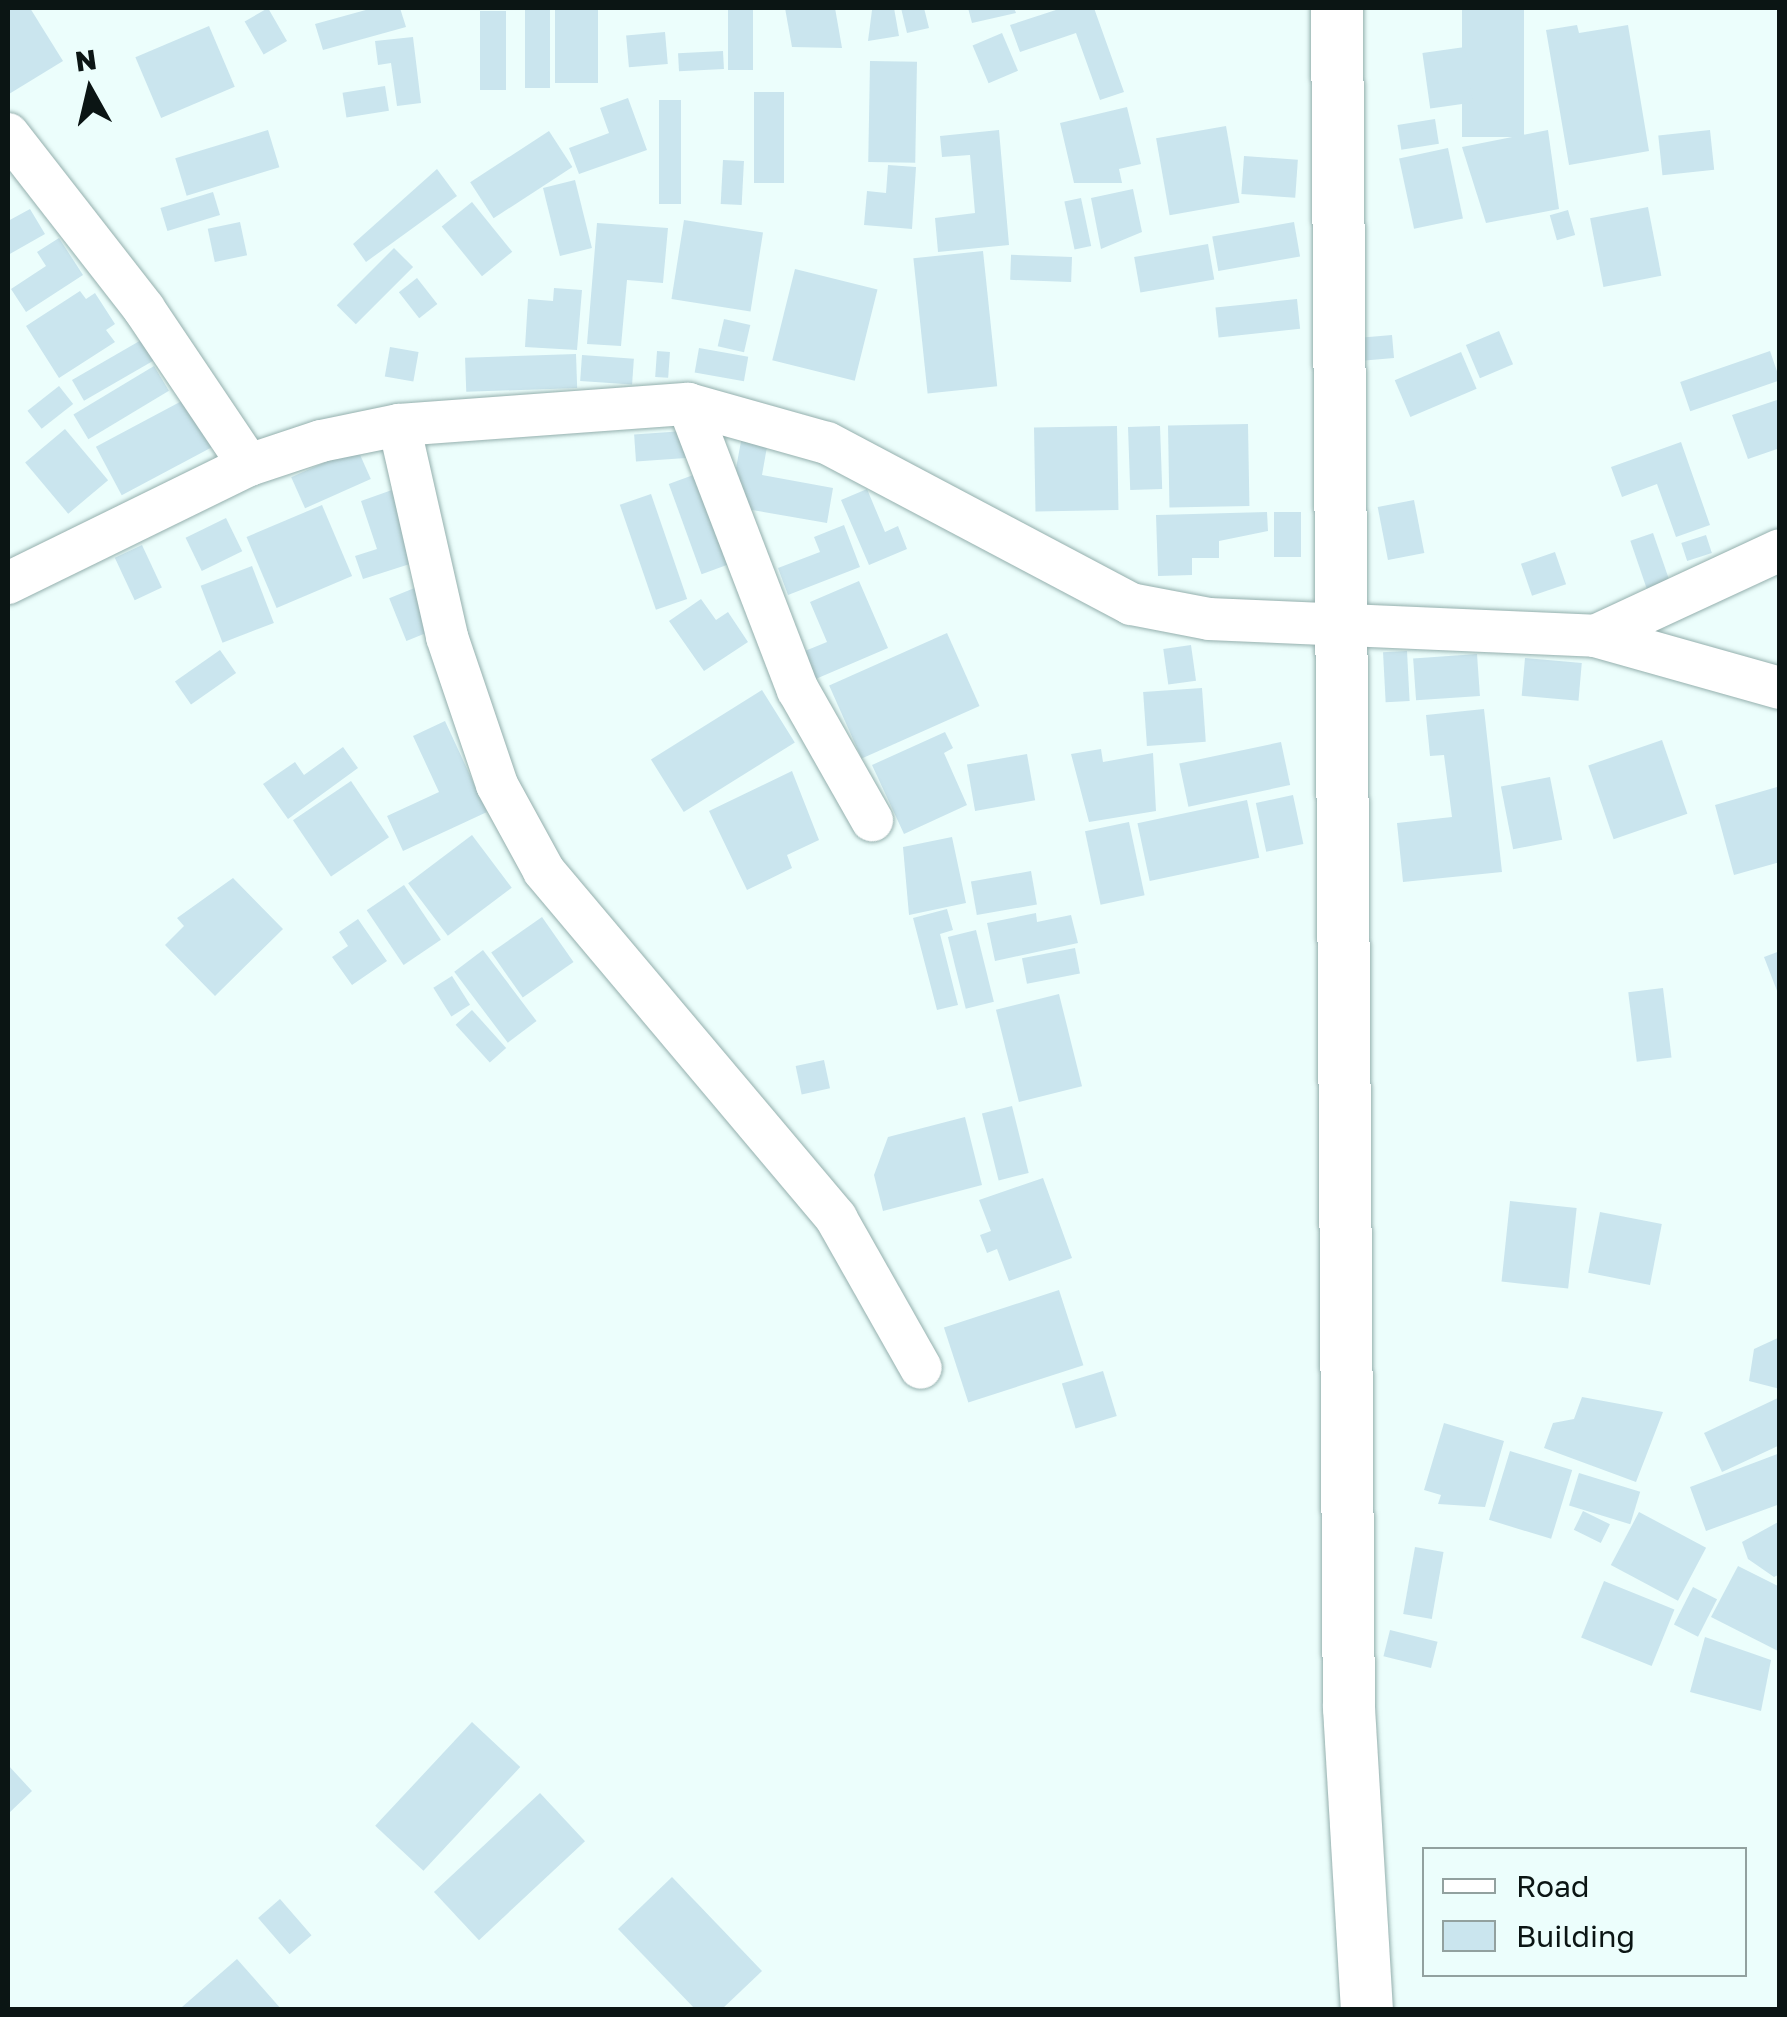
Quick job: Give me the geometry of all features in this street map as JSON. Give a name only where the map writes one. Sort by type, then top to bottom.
[{"type":"street","points":[[1337,8],[1338,619],[1349,1708],[1367,2010]]},
{"type":"street","points":[[8,134],[144,309],[249,464]]},
{"type":"street","points":[[688,404],[798,690],[872,820]]},
{"type":"street","points":[[8,583],[249,464],[399,425],[688,404],[827,443],[1131,604],[1209,620],[1338,619],[1595,636],[1780,688]]},
{"type":"street","points":[[399,425],[447,637],[497,785],[544,871],[836,1218],[922,1368]]},
{"type":"street","points":[[1595,636],[1780,550]]},
{"type":"building","points":[[8,8],[30,8],[63,61],[9,94]]},
{"type":"building","points":[[268,8],[287,41],[264,54],[245,22]]},
{"type":"building","points":[[373,8],[400,8],[406,27],[323,50],[315,24]]},
{"type":"building","points":[[525,8],[550,8],[550,88],[525,88]]},
{"type":"building","points":[[555,8],[598,8],[598,83],[555,83]]},
{"type":"building","points":[[728,8],[753,8],[753,70],[728,70]]},
{"type":"building","points":[[785,8],[835,8],[842,48],[792,47]]},
{"type":"building","points":[[894,8],[899,36],[868,41],[872,10]]},
{"type":"building","points":[[901,8],[924,8],[929,28],[907,33]]},
{"type":"building","points":[[968,8],[1014,8],[1016,13],[972,23]]},
{"type":"building","points":[[1062,8],[1094,8],[1124,92],[1100,100],[1076,33],[1020,52],[1010,25]]},
{"type":"building","points":[[1462,8],[1524,8],[1524,137],[1462,137]]},
{"type":"building","points":[[480,11],[506,11],[506,90],[480,90]]},
{"type":"building","points":[[1577,25],[1579,33],[1628,25],[1649,151],[1569,165],[1546,30]]},
{"type":"building","points":[[209,26],[235,87],[161,118],[135,57]]},
{"type":"building","points":[[665,32],[668,64],[629,67],[626,35]]},
{"type":"building","points":[[1002,33],[1018,71],[989,83],[973,46]]},
{"type":"building","points":[[413,37],[421,103],[397,106],[391,63],[378,65],[375,41]]},
{"type":"building","points":[[1465,47],[1473,102],[1430,108],[1422,53]]},
{"type":"building","points":[[723,51],[724,69],[679,71],[678,53]]},
{"type":"building","points":[[870,61],[917,62],[915,163],[868,162]]},
{"type":"building","points":[[385,86],[389,111],[346,117],[343,93]]},
{"type":"building","points":[[754,92],[784,92],[784,183],[754,183]]},
{"type":"building","points":[[628,98],[647,150],[579,174],[569,148],[609,133],[600,108]]},
{"type":"building","points":[[659,100],[681,100],[681,204],[659,204]]},
{"type":"building","points":[[1127,107],[1141,164],[1119,169],[1122,183],[1074,183],[1060,123]]},
{"type":"building","points":[[1435,119],[1439,144],[1401,150],[1397,125]]},
{"type":"building","points":[[1226,126],[1240,203],[1170,215],[1156,138]]},
{"type":"building","points":[[268,130],[279,167],[187,196],[175,158]]},
{"type":"building","points":[[999,130],[1009,245],[938,252],[935,218],[975,213],[970,155],[942,157],[940,136]]},
{"type":"building","points":[[1548,130],[1559,209],[1486,223],[1462,147]]},
{"type":"building","points":[[1710,130],[1714,170],[1662,175],[1658,135]]},
{"type":"building","points":[[549,131],[572,167],[494,218],[470,182]]},
{"type":"building","points":[[1448,148],[1463,218],[1414,229],[1399,158]]},
{"type":"building","points":[[1244,156],[1298,160],[1295,198],[1241,194]]},
{"type":"building","points":[[723,160],[744,161],[742,205],[721,204]]},
{"type":"building","points":[[888,165],[916,167],[912,229],[864,225],[867,191],[886,193]]},
{"type":"building","points":[[437,169],[457,196],[366,262],[353,244]]},
{"type":"building","points":[[575,180],[592,248],[560,256],[543,188]]},
{"type":"building","points":[[1133,189],[1142,232],[1101,249],[1091,198]]},
{"type":"building","points":[[213,192],[220,215],[167,231],[160,208]]},
{"type":"building","points":[[1081,198],[1091,246],[1075,249],[1064,202]]},
{"type":"building","points":[[472,202],[512,252],[482,276],[442,227]]},
{"type":"building","points":[[1648,207],[1661,276],[1603,287],[1590,218]]},
{"type":"building","points":[[30,209],[45,234],[8,255],[8,221]]},
{"type":"building","points":[[1568,210],[1575,235],[1557,240],[1550,215]]},
{"type":"building","points":[[684,220],[763,233],[751,312],[671,299]]},
{"type":"building","points":[[240,222],[247,255],[215,262],[208,229]]},
{"type":"building","points":[[1294,222],[1300,256],[1218,271],[1212,236]]},
{"type":"building","points":[[597,223],[668,228],[663,283],[627,280],[621,346],[587,344]]},
{"type":"building","points":[[59,238],[83,275],[26,312],[11,289],[46,266],[37,252]]},
{"type":"building","points":[[1208,244],[1214,279],[1140,292],[1134,257]]},
{"type":"building","points":[[394,248],[413,267],[356,324],[337,305]]},
{"type":"building","points":[[983,251],[997,386],[928,394],[913,258]]},
{"type":"building","points":[[1011,255],[1072,257],[1071,282],[1010,280]]},
{"type":"building","points":[[795,269],[877,290],[855,381],[772,360]]},
{"type":"building","points":[[417,278],[437,304],[419,318],[399,292]]},
{"type":"building","points":[[554,288],[582,290],[577,350],[525,347],[528,299],[553,301]]},
{"type":"building","points":[[80,291],[86,299],[95,293],[115,324],[106,330],[115,342],[59,378],[26,326]]},
{"type":"building","points":[[1297,299],[1300,329],[1219,337],[1215,308]]},
{"type":"building","points":[[724,319],[750,325],[744,352],[718,346]]},
{"type":"building","points":[[1499,331],[1513,364],[1480,378],[1466,345]]},
{"type":"building","points":[[1392,335],[1394,358],[1362,361],[1360,338]]},
{"type":"building","points":[[143,339],[155,360],[84,401],[72,380]]},
{"type":"building","points":[[390,347],[419,352],[413,382],[385,377]]},
{"type":"building","points":[[699,348],[748,357],[744,381],[695,373]]},
{"type":"building","points":[[657,351],[670,352],[668,378],[655,377]]},
{"type":"building","points":[[1770,351],[1780,380],[1690,411],[1680,382]]},
{"type":"building","points":[[1461,352],[1477,389],[1410,417],[1395,380]]},
{"type":"building","points":[[576,354],[577,388],[466,392],[465,358]]},
{"type":"building","points":[[582,355],[634,359],[632,385],[580,381]]},
{"type":"building","points":[[154,366],[169,391],[88,439],[73,414]]},
{"type":"building","points":[[59,386],[73,404],[42,429],[27,411]]},
{"type":"building","points":[[193,395],[219,444],[122,495],[96,447]]},
{"type":"building","points":[[1780,399],[1780,448],[1748,459],[1732,415]]},
{"type":"building","points":[[1248,424],[1249,506],[1169,507],[1168,425]]},
{"type":"building","points":[[1117,426],[1118,510],[1035,511],[1034,427]]},
{"type":"building","points":[[1160,426],[1162,489],[1130,490],[1128,427]]},
{"type":"building","points":[[65,429],[108,480],[68,514],[25,462]]},
{"type":"building","points":[[684,431],[686,458],[636,461],[634,434]]},
{"type":"building","points":[[742,436],[768,441],[762,475],[833,488],[827,523],[729,506]]},
{"type":"building","points":[[1681,442],[1710,525],[1676,537],[1657,484],[1622,497],[1611,467]]},
{"type":"building","points":[[357,448],[371,479],[305,508],[291,477]]},
{"type":"building","points":[[696,474],[729,564],[702,574],[669,484]]},
{"type":"building","points":[[867,489],[885,532],[898,526],[907,549],[869,565],[841,500]]},
{"type":"building","points":[[392,490],[416,562],[363,579],[355,556],[377,549],[361,501]]},
{"type":"building","points":[[651,494],[687,599],[656,610],[620,505]]},
{"type":"building","points":[[1414,500],[1424,553],[1388,560],[1378,507]]},
{"type":"building","points":[[322,505],[352,576],[277,608],[247,537]]},
{"type":"building","points":[[1267,512],[1268,531],[1219,541],[1219,558],[1192,558],[1192,575],[1158,576],[1156,515]]},
{"type":"building","points":[[1274,512],[1301,512],[1301,557],[1274,557]]},
{"type":"building","points":[[226,518],[242,551],[202,571],[186,538]]},
{"type":"building","points":[[844,525],[860,567],[788,595],[778,568],[820,552],[814,537]]},
{"type":"building","points":[[1653,533],[1670,583],[1648,591],[1630,541]]},
{"type":"building","points":[[1706,535],[1712,553],[1687,561],[1681,543]]},
{"type":"building","points":[[142,545],[162,588],[135,600],[115,558]]},
{"type":"building","points":[[1555,552],[1566,584],[1532,596],[1521,564]]},
{"type":"building","points":[[252,566],[274,623],[223,643],[201,586]]},
{"type":"building","points":[[859,581],[888,648],[811,681],[800,653],[827,642],[810,602]]},
{"type":"building","points":[[417,587],[434,630],[406,641],[389,598]]},
{"type":"building","points":[[701,599],[716,620],[728,612],[748,642],[704,671],[669,621]]},
{"type":"building","points":[[947,633],[980,706],[862,759],[829,685]]},
{"type":"building","points":[[1191,645],[1196,681],[1168,685],[1163,649]]},
{"type":"building","points":[[220,650],[236,673],[191,704],[175,682]]},
{"type":"building","points":[[1407,651],[1410,701],[1386,702],[1383,652]]},
{"type":"building","points":[[1477,654],[1480,696],[1416,700],[1413,658]]},
{"type":"building","points":[[1525,658],[1582,663],[1578,701],[1522,696]]},
{"type":"building","points":[[1202,688],[1206,742],[1147,746],[1143,692]]},
{"type":"building","points":[[762,690],[795,743],[684,812],[651,759]]},
{"type":"building","points":[[1484,709],[1502,872],[1403,882],[1397,823],[1452,817],[1444,755],[1430,756],[1426,715]]},
{"type":"building","points":[[445,721],[487,812],[403,851],[387,816],[439,792],[413,736]]},
{"type":"building","points":[[945,732],[953,748],[944,753],[967,805],[904,834],[872,765]]},
{"type":"building","points":[[1662,740],[1687,814],[1614,839],[1588,765]]},
{"type":"building","points":[[1281,742],[1290,785],[1188,807],[1179,764]]},
{"type":"building","points":[[343,747],[358,768],[288,819],[263,784],[295,762],[304,775]]},
{"type":"building","points":[[1101,749],[1103,762],[1153,753],[1156,811],[1089,822],[1071,754]]},
{"type":"building","points":[[1027,754],[1035,800],[975,811],[967,765]]},
{"type":"building","points":[[792,771],[819,840],[787,855],[792,868],[747,890],[709,811]]},
{"type":"building","points":[[1550,777],[1562,840],[1513,849],[1501,787]]},
{"type":"building","points":[[351,781],[389,837],[331,877],[293,820]]},
{"type":"building","points":[[1777,787],[1780,862],[1734,875],[1715,805]]},
{"type":"building","points":[[1293,795],[1303,844],[1266,852],[1256,803]]},
{"type":"building","points":[[1247,800],[1259,858],[1150,881],[1137,823]]},
{"type":"building","points":[[1129,822],[1145,895],[1101,905],[1085,831]]},
{"type":"building","points":[[472,835],[512,888],[448,936],[408,883]]},
{"type":"building","points":[[952,837],[966,903],[909,915],[903,847]]},
{"type":"building","points":[[1031,871],[1037,904],[977,915],[971,882]]},
{"type":"building","points":[[233,878],[283,929],[215,996],[165,945],[184,926],[177,918]]},
{"type":"building","points":[[404,885],[441,940],[404,965],[367,910]]},
{"type":"building","points":[[947,909],[953,930],[940,934],[958,1005],[937,1010],[913,918]]},
{"type":"building","points":[[1036,913],[1037,922],[1071,915],[1078,943],[995,961],[987,923]]},
{"type":"building","points":[[542,917],[574,962],[523,998],[491,953]]},
{"type":"building","points":[[358,919],[387,961],[352,985],[332,957],[348,946],[339,932]]},
{"type":"building","points":[[976,930],[994,1002],[966,1009],[948,937]]},
{"type":"building","points":[[1075,948],[1080,974],[1027,984],[1022,958]]},
{"type":"building","points":[[483,950],[537,1021],[508,1043],[454,972]]},
{"type":"building","points":[[1780,951],[1780,996],[1779,996],[1764,957]]},
{"type":"building","points":[[452,976],[470,1005],[451,1016],[433,988]]},
{"type":"building","points":[[1663,988],[1672,1057],[1637,1062],[1628,992]]},
{"type":"building","points":[[1059,994],[1082,1086],[1019,1102],[996,1010]]},
{"type":"building","points":[[472,1010],[506,1048],[490,1063],[456,1025]]},
{"type":"building","points":[[824,1060],[830,1088],[802,1094],[796,1066]]},
{"type":"building","points":[[1012,1106],[1029,1173],[999,1180],[982,1113]]},
{"type":"building","points":[[965,1117],[982,1185],[883,1211],[874,1175],[888,1137]]},
{"type":"building","points":[[1043,1178],[1072,1258],[1009,1281],[997,1249],[987,1253],[980,1235],[991,1231],[979,1200]]},
{"type":"building","points":[[1510,1201],[1577,1208],[1568,1289],[1502,1282]]},
{"type":"building","points":[[1600,1212],[1662,1224],[1650,1285],[1588,1273]]},
{"type":"building","points":[[1059,1290],[1083,1365],[968,1403],[944,1327]]},
{"type":"building","points":[[1780,1337],[1780,1389],[1749,1381],[1754,1349]]},
{"type":"building","points":[[1103,1371],[1117,1416],[1076,1429],[1062,1384]]},
{"type":"building","points":[[1582,1397],[1663,1412],[1636,1482],[1544,1448],[1553,1423],[1574,1419]]},
{"type":"building","points":[[1780,1397],[1780,1445],[1722,1472],[1704,1433]]},
{"type":"building","points":[[1444,1423],[1504,1441],[1485,1507],[1438,1504],[1441,1495],[1424,1490]]},
{"type":"building","points":[[1510,1451],[1572,1470],[1551,1539],[1489,1520]]},
{"type":"building","points":[[1780,1453],[1780,1504],[1706,1531],[1690,1487]]},
{"type":"building","points":[[1579,1473],[1640,1492],[1630,1524],[1569,1506]]},
{"type":"building","points":[[1583,1511],[1610,1524],[1601,1543],[1574,1530]]},
{"type":"building","points":[[1639,1512],[1706,1548],[1678,1601],[1611,1565]]},
{"type":"building","points":[[1780,1521],[1780,1574],[1774,1577],[1748,1559],[1742,1542]]},
{"type":"building","points":[[1415,1547],[1444,1552],[1432,1619],[1403,1614]]},
{"type":"building","points":[[1738,1566],[1780,1587],[1780,1652],[1711,1617]]},
{"type":"building","points":[[1604,1581],[1674,1609],[1652,1666],[1581,1638]]},
{"type":"building","points":[[1693,1587],[1717,1599],[1698,1637],[1674,1624]]},
{"type":"building","points":[[1390,1630],[1438,1642],[1431,1668],[1383,1656]]},
{"type":"building","points":[[1705,1637],[1771,1660],[1761,1711],[1690,1692]]},
{"type":"building","points":[[472,1722],[520,1767],[423,1871],[375,1826]]},
{"type":"building","points":[[8,1765],[32,1791],[8,1814]]},
{"type":"building","points":[[540,1793],[585,1841],[479,1940],[434,1892]]},
{"type":"building","points":[[672,1877],[762,1971],[721,2010],[696,2010],[618,1929]]},
{"type":"building","points":[[280,1899],[311,1935],[290,1954],[258,1918]]},
{"type":"building","points":[[237,1959],[282,2010],[184,2010],[182,2007]]}]
